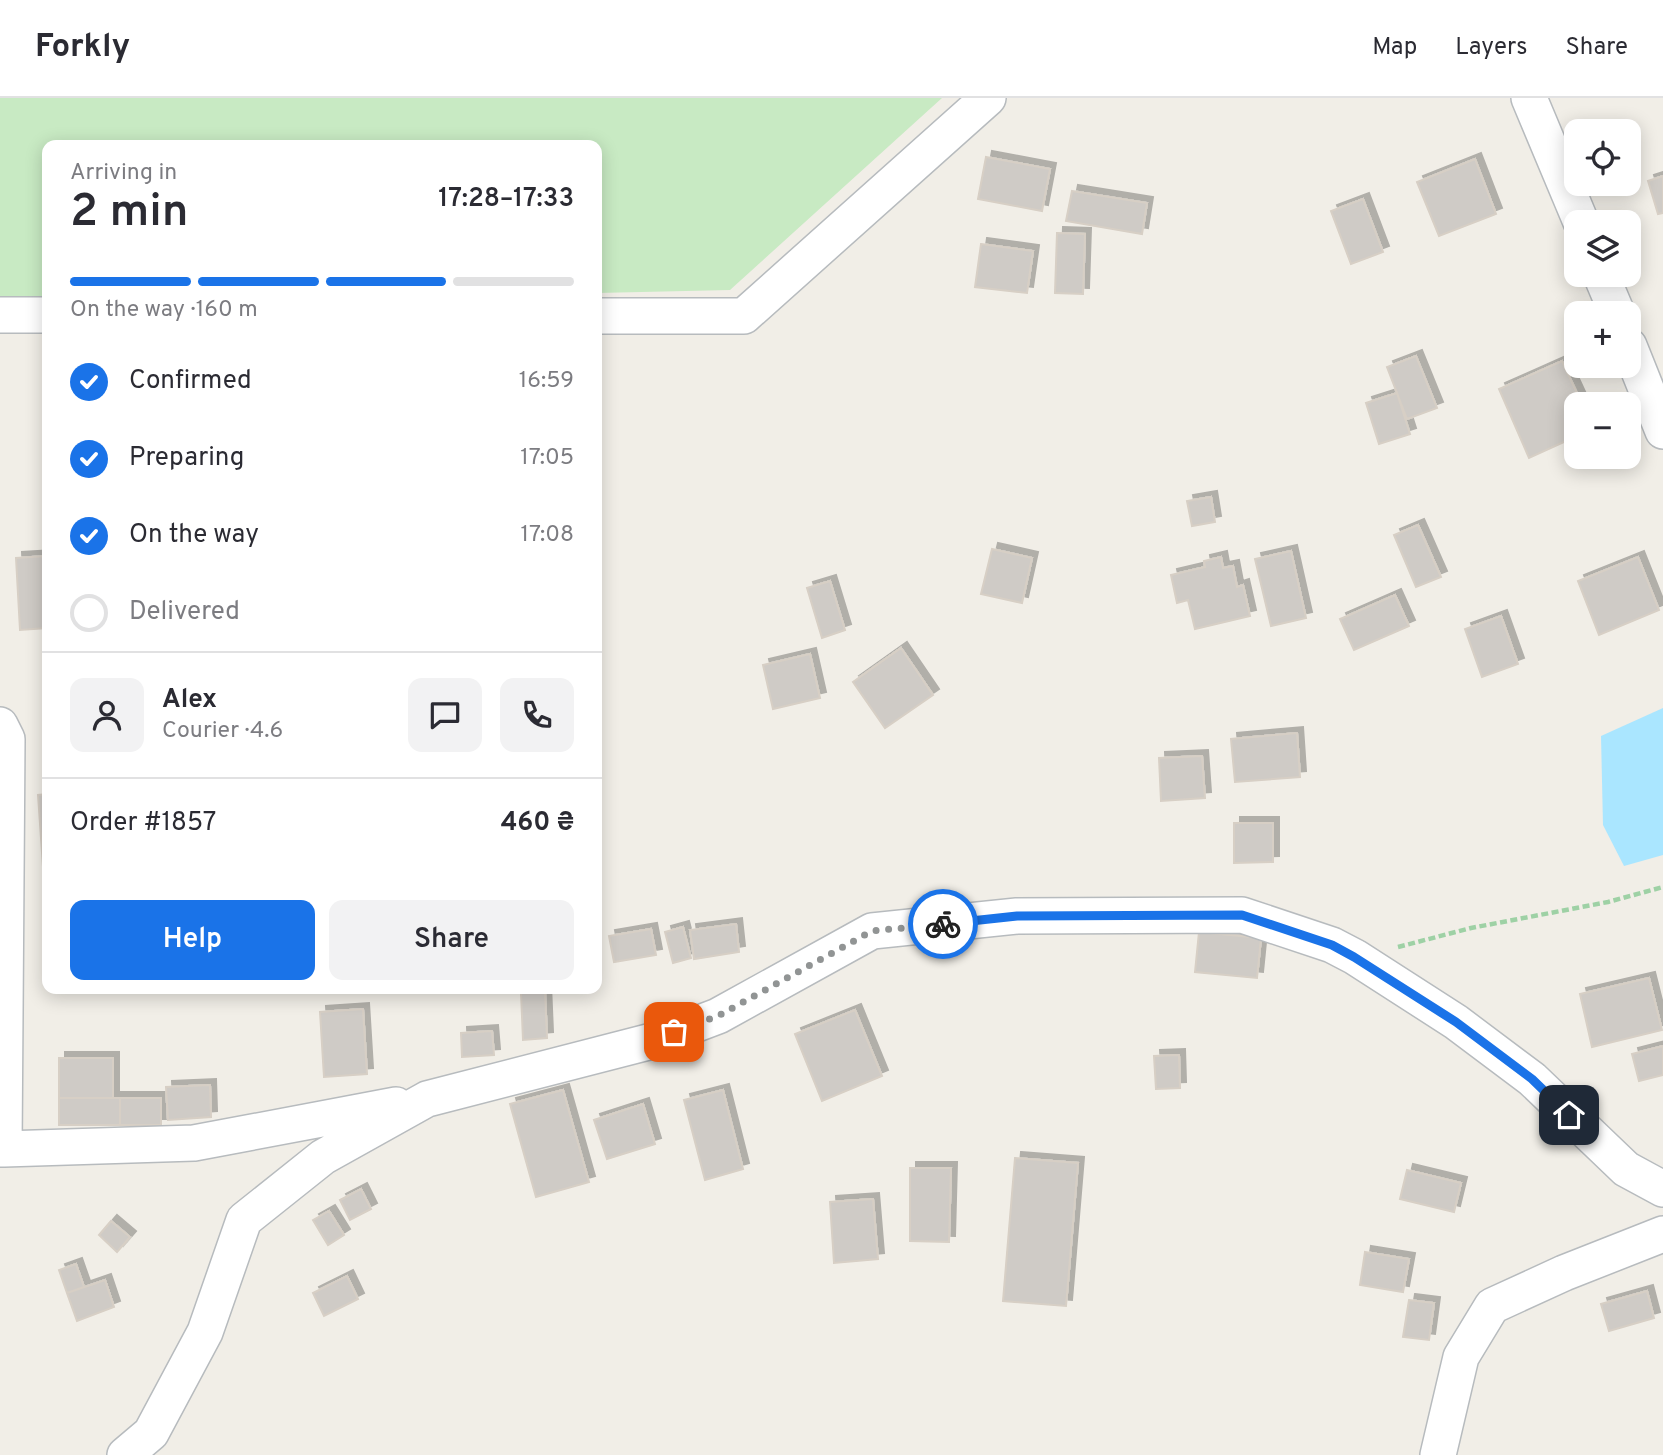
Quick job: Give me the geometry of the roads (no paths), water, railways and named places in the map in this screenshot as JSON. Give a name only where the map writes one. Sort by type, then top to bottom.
[{"type":"street","points":[[602,316],[744,316],[988,98]]},
{"type":"street","points":[[1529,98],[1576,210]]},
{"type":"street","points":[[0,315],[42,316]]},
{"type":"street","points":[[1641,375],[1663,431]]},
{"type":"street","points":[[0,725],[7,739],[2,1149],[194,1143],[427,1099],[652,1041],[718,1016],[872,931],[1017,916],[1242,915],[1332,945],[1456,1022],[1532,1079],[1626,1169],[1663,1189]]},
{"type":"street","points":[[125,1455],[151,1433],[205,1332],[244,1220],[323,1157],[427,1099]]},
{"type":"street","points":[[1438,1455],[1461,1357],[1492,1306],[1564,1273],[1663,1234]]},
{"type":"water","points":[[1663,708],[1663,855],[1624,866],[1603,825],[1601,736]]}]
